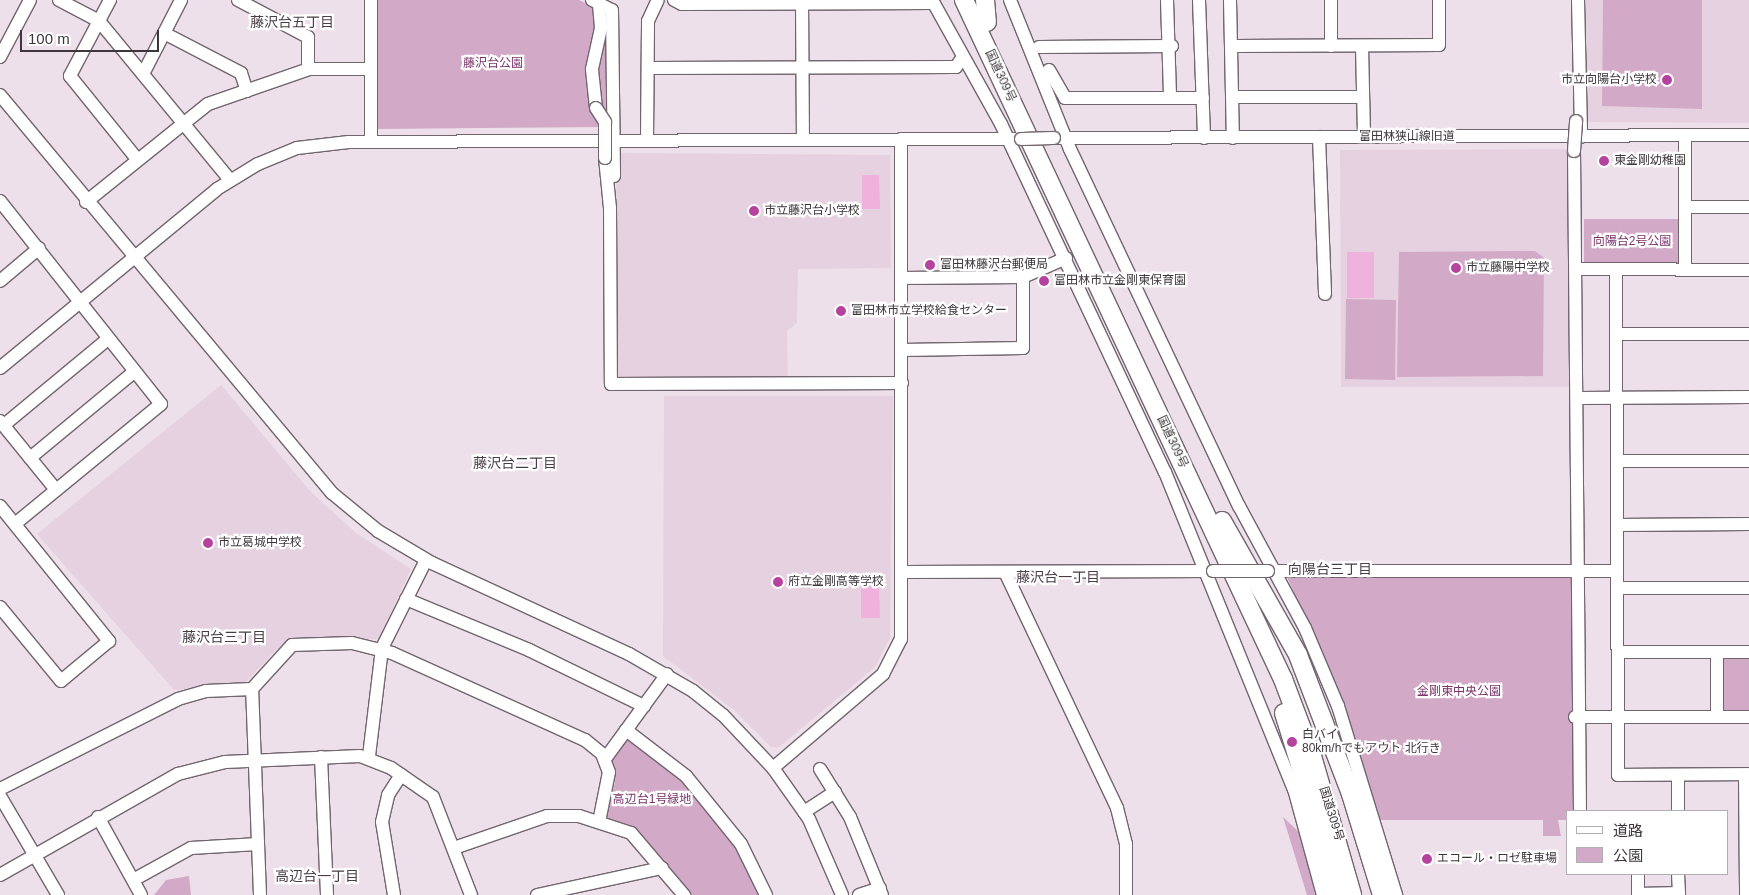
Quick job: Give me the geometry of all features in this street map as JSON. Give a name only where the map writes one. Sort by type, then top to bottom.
[{"type":"highway","points":[[985,0],[987,22]]},
{"type":"highway","name":"国道309号","points":[[969,3],[987,22],[1222,522],[1312,724],[1364,895]]},
{"type":"highway","name":"国道309号","points":[[969,3],[1294,706],[1352,895]]},
{"type":"highway","points":[[1194,488],[1292,736],[1335,895]]},
{"type":"highway","points":[[1222,522],[1298,655],[1351,794],[1382,895]]},
{"type":"street","points":[[0,57],[30,0]]},
{"type":"street","points":[[59,0],[99,21],[230,180]]},
{"type":"street","points":[[110,0],[70,76],[137,158]]},
{"type":"street","points":[[143,74],[181,0]]},
{"type":"street","points":[[238,0],[308,36],[308,69]]},
{"type":"street","points":[[371,0],[371,142]]},
{"type":"street","points":[[648,140],[648,21],[658,0]]},
{"type":"street","points":[[674,0],[682,4],[933,1],[962,58],[1014,139],[1066,258],[1209,571],[1294,789],[1323,895]]},
{"type":"street","points":[[1010,0],[1060,138],[1238,506],[1338,706],[1396,895]]},
{"type":"street","points":[[1018,0],[1062,97],[1170,96],[1203,98]]},
{"type":"street","points":[[1167,0],[1172,46],[1170,96]]},
{"type":"street","points":[[1199,0],[1204,138]]},
{"type":"street","points":[[1230,0],[1234,46],[1233,138]]},
{"type":"street","points":[[1331,0],[1331,46]]},
{"type":"street","points":[[1234,46],[1439,45],[1439,0]]},
{"type":"street","points":[[1578,0],[1574,150],[1578,270],[1580,571],[1577,717],[1580,810]]},
{"type":"street","points":[[596,2],[601,28],[592,69],[596,108],[606,122],[606,158],[610,208]]},
{"type":"street","points":[[596,2],[612,10],[614,141],[610,208],[611,384],[902,383]]},
{"type":"street","points":[[802,2],[803,140]]},
{"type":"street","points":[[164,33],[241,73],[247,91]]},
{"type":"street","points":[[1577,213],[1581,206],[1582,136],[1578,40]]},
{"type":"street","points":[[1039,47],[1172,46]]},
{"type":"street","points":[[1362,46],[1364,137]]},
{"type":"street","points":[[648,68],[956,67],[962,58]]},
{"type":"street","points":[[86,202],[137,158],[208,104],[308,69],[371,69]]},
{"type":"street","points":[[0,95],[86,202],[312,473],[355,514],[426,560],[667,674],[723,715],[773,768],[804,812],[842,895]]},
{"type":"street","points":[[1234,97],[1363,97]]},
{"type":"street","name":"富田林狭山線旧道","points":[[0,368],[230,180],[297,148],[371,142],[1749,135]]},
{"type":"street","points":[[1685,136],[1685,270]]},
{"type":"street","points":[[1319,137],[1325,294]]},
{"type":"street","points":[[773,768],[891,663],[903,626],[901,139]]},
{"type":"street","points":[[0,200],[83,301],[108,339],[161,404],[15,524]]},
{"type":"street","points":[[1685,207],[1749,207]]},
{"type":"street","points":[[0,281],[39,248]]},
{"type":"street","points":[[901,278],[1023,277],[1066,258]]},
{"type":"street","points":[[1578,270],[1749,270]]},
{"type":"street","points":[[1616,271],[1618,775],[1747,774],[1746,895]]},
{"type":"street","points":[[902,350],[1023,348],[1023,277]]},
{"type":"street","points":[[1616,334],[1749,334]]},
{"type":"street","points":[[56,490],[2,423],[108,339]]},
{"type":"street","points":[[30,458],[134,372]]},
{"type":"street","points":[[1579,398],[1749,398]]},
{"type":"street","points":[[1617,461],[1749,461]]},
{"type":"street","points":[[0,506],[109,641],[61,681],[0,607]]},
{"type":"street","points":[[1617,525],[1749,524]]},
{"type":"street","points":[[369,756],[382,650],[426,560]]},
{"type":"street","points":[[903,572],[1617,571]]},
{"type":"street","points":[[1005,572],[1117,808],[1126,844],[1126,895]]},
{"type":"street","points":[[1617,588],[1749,588]]},
{"type":"street","points":[[406,599],[530,650],[644,706]]},
{"type":"street","points":[[260,895],[252,689],[292,646],[352,643],[382,650],[585,740],[605,759],[609,780],[599,822]]},
{"type":"street","points":[[1618,652],[1749,652]]},
{"type":"street","points":[[1717,652],[1717,717]]},
{"type":"street","points":[[605,759],[667,674]]},
{"type":"street","points":[[0,790],[178,699],[206,691],[252,689]]},
{"type":"street","points":[[1577,717],[1749,717]]},
{"type":"street","points":[[626,730],[686,776],[741,844],[766,895]]},
{"type":"street","points":[[0,875],[98,817],[178,774],[254,760],[369,756],[401,774],[433,797],[471,895]]},
{"type":"street","points":[[321,757],[327,895]]},
{"type":"street","points":[[820,769],[835,792],[881,891],[859,895]]},
{"type":"street","points":[[394,895],[382,822],[388,795],[401,774]]},
{"type":"street","points":[[1678,775],[1678,810]]},
{"type":"street","points":[[804,812],[835,792]]},
{"type":"street","points":[[0,796],[58,895]]},
{"type":"street","points":[[454,848],[547,816],[599,822],[631,833],[684,895]]},
{"type":"street","points":[[98,817],[135,879],[141,895]]},
{"type":"street","points":[[135,879],[191,848],[258,844]]},
{"type":"street","points":[[537,895],[662,868]]},
{"type":"street","points":[[1638,875],[1634,895],[1679,894],[1678,875]]},
{"type":"shaded area","name":"市立向陽台小学校","points":[[1583,0],[1749,0],[1749,123],[1588,122]]},
{"type":"shaded area","name":"市立藤陽中学校","points":[[1571,149],[1571,387],[1341,387],[1340,150]]},
{"type":"shaded area","name":"市立藤沢台小学校","points":[[616,153],[890,155],[891,268],[798,269],[797,323],[787,331],[788,380],[618,380]]},
{"type":"shaded area","points":[[862,175],[879,175],[880,209],[862,209]]},
{"type":"shaded area","points":[[1347,252],[1374,252],[1374,298],[1347,298]]},
{"type":"shaded area","name":"市立葛城中学校","points":[[221,385],[311,492],[356,533],[411,569],[379,639],[296,640],[278,648],[245,683],[174,690],[37,534]]},
{"type":"shaded area","name":"府立金剛高等学校","points":[[664,396],[893,396],[890,638],[875,667],[778,748],[771,747],[734,710],[663,656]]},
{"type":"shaded area","points":[[861,586],[879,586],[880,618],[861,618]]},
{"type":"green space","name":"藤沢台公園","points":[[377,0],[579,0],[607,14],[609,127],[377,129]]},
{"type":"green space","points":[[1603,0],[1702,0],[1702,109],[1602,106]]},
{"type":"green space","name":"向陽台2号公園","points":[[1584,219],[1681,219],[1681,266],[1584,266]]},
{"type":"green space","points":[[1535,251],[1544,258],[1543,376],[1397,377],[1399,252]]},
{"type":"green space","points":[[1346,299],[1396,300],[1395,380],[1345,379]]},
{"type":"green space","name":"金剛東中央公園","points":[[1287,577],[1572,578],[1574,810],[1566,810],[1566,820],[1558,820],[1561,836],[1543,836],[1543,820],[1380,820],[1341,698]]},
{"type":"green space","points":[[1720,656],[1749,656],[1749,710],[1721,710]]},
{"type":"green space","name":"高辺台1号緑地","points":[[626,737],[684,779],[730,838],[760,895],[691,895],[642,836],[606,817],[615,782],[610,760]]},
{"type":"green space","points":[[1283,817],[1299,832],[1310,857],[1315,895],[1307,895]]},
{"type":"green space","points":[[189,876],[191,895],[154,895],[166,880]]},
{"type":"place","name":"市立向陽台小学校","points":[[1667,80]]},
{"type":"place","name":"東金剛幼稚園","points":[[1604,161]]},
{"type":"place","name":"市立藤沢台小学校","points":[[754,211]]},
{"type":"place","name":"富田林藤沢台郵便局","points":[[930,265]]},
{"type":"place","name":"市立藤陽中学校","points":[[1456,268]]},
{"type":"place","name":"富田林市立金剛東保育園","points":[[1044,281]]},
{"type":"place","name":"富田林市立学校給食センター","points":[[841,311]]},
{"type":"place","name":"市立葛城中学校","points":[[208,543]]},
{"type":"place","name":"府立金剛高等学校","points":[[778,582]]},
{"type":"place","name":"白バイ 80km/hでもアウト 北行き","points":[[1292,742]]},
{"type":"place","name":"エコール・ロゼ駐車場","points":[[1427,859]]},
{"type":"district","name":"藤沢台五丁目","points":[[292,22]]},
{"type":"district","name":"藤沢台二丁目","points":[[515,463]]},
{"type":"district","name":"向陽台三丁目","points":[[1330,569]]},
{"type":"district","name":"藤沢台一丁目","points":[[1058,577]]},
{"type":"district","name":"藤沢台三丁目","points":[[224,637]]},
{"type":"district","name":"高辺台一丁目","points":[[317,876]]}]
